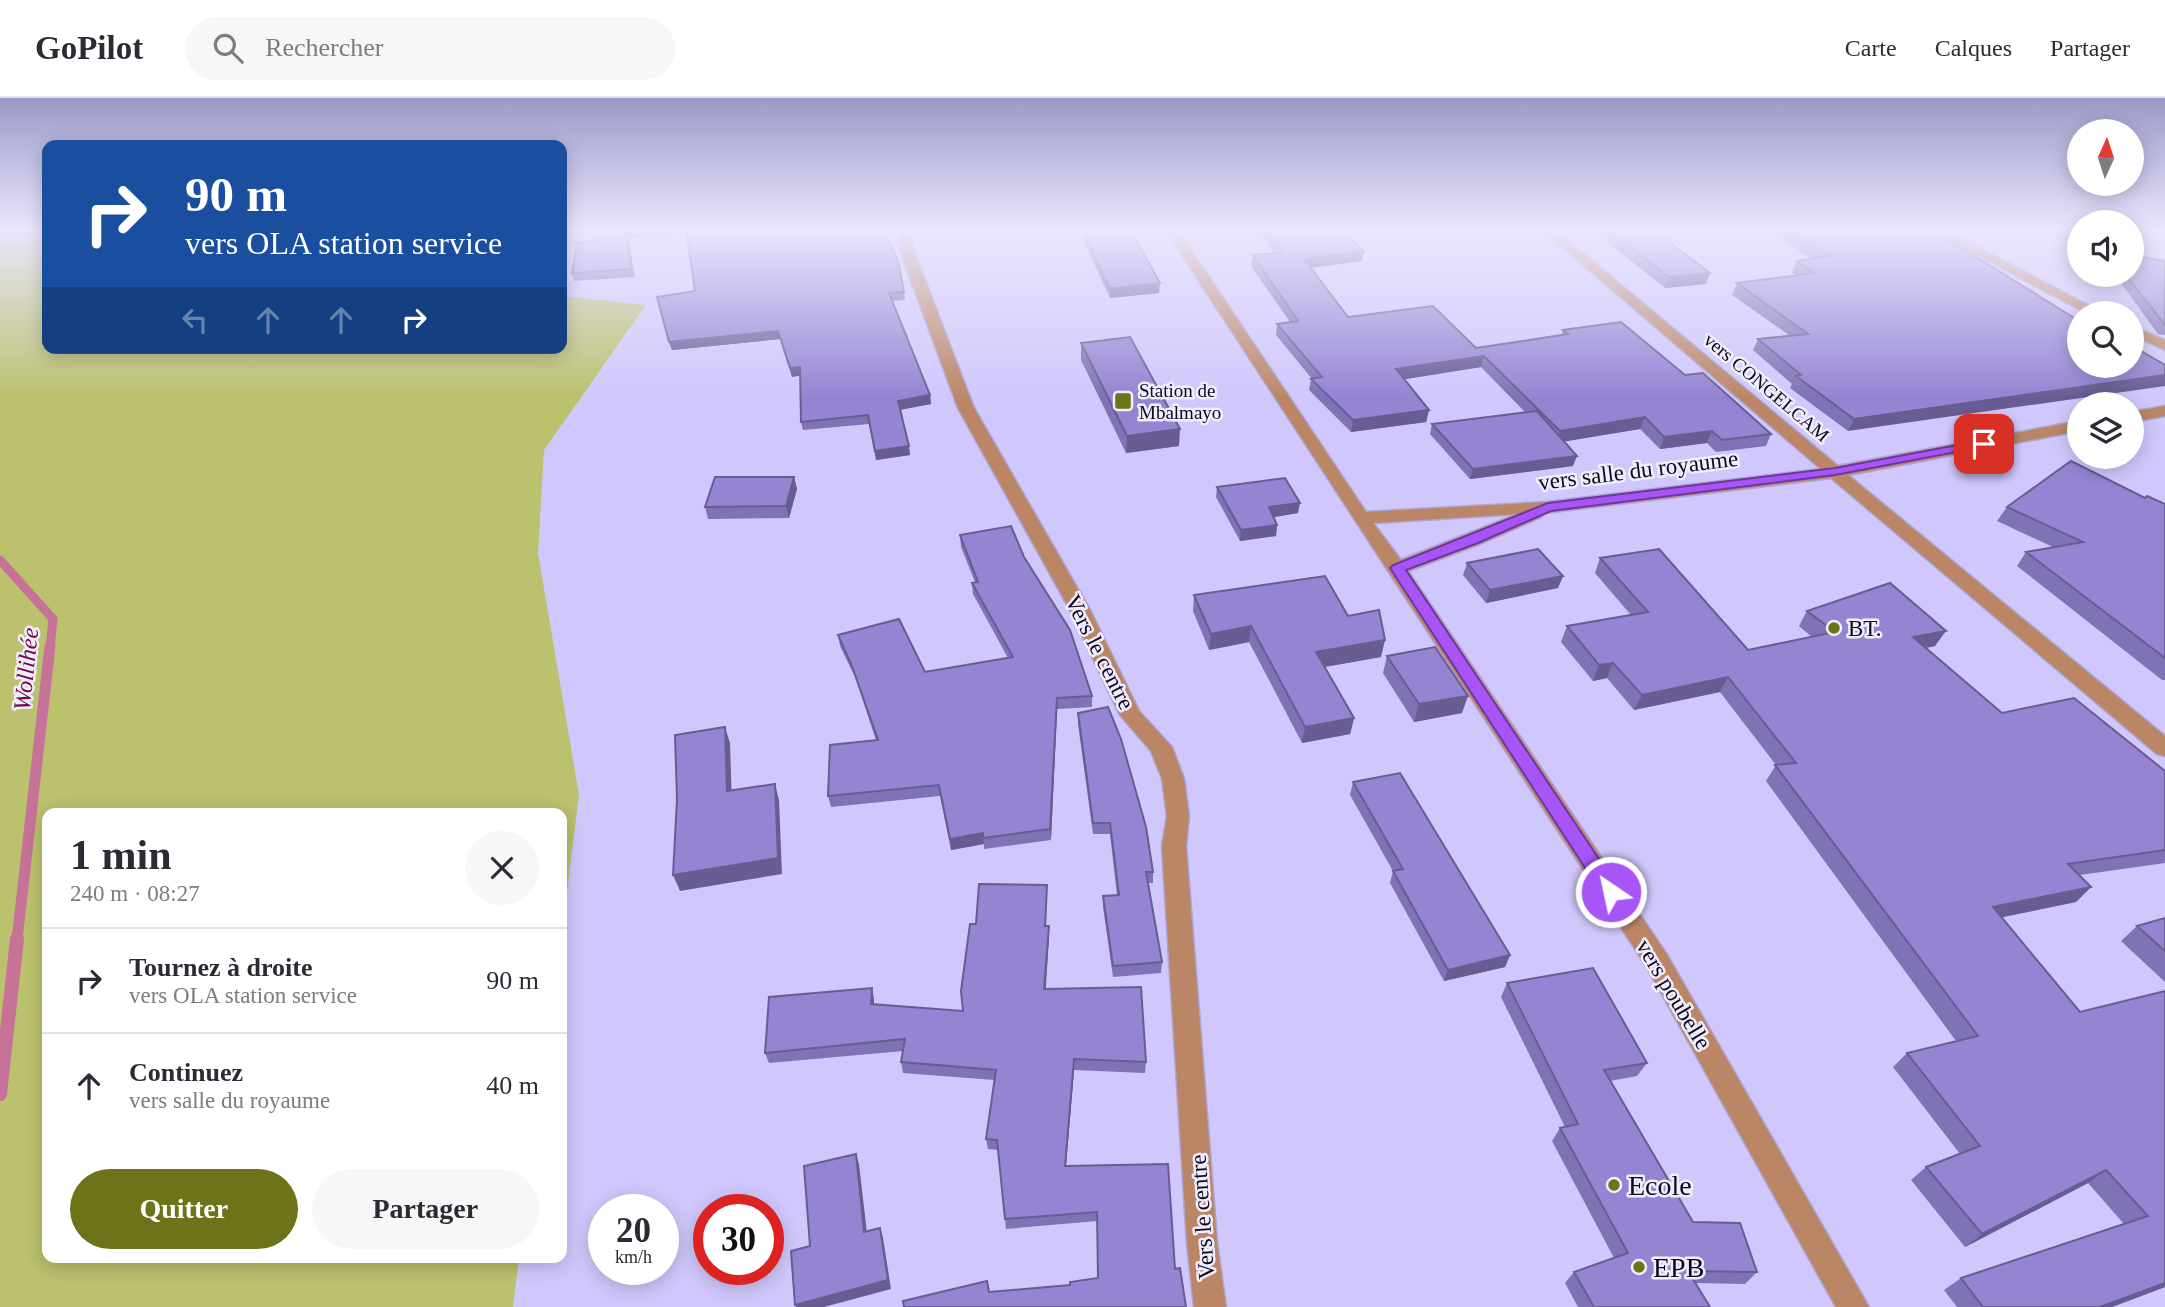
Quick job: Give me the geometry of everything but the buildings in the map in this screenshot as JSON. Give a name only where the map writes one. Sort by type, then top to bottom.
[{"type":"street","name":"Vers le centre","points":[[920,285],[966,408],[1080,610],[1131,715],[1161,747],[1173,779],[1178,816],[1174,846],[1202,1243],[1210,1307]]},
{"type":"street","points":[[1208,285],[1361,518]]},
{"type":"street","name":"vers CONGELCAM","points":[[1614,285],[1835,472],[2067,428]]},
{"type":"street","points":[[2043,285],[2073,301]]},
{"type":"street","points":[[2144,336],[2165,346]]},
{"type":"street","points":[[2144,415],[2165,411]]},
{"type":"street","points":[[1835,472],[2165,748]]},
{"type":"street","name":"vers salle du royaume","points":[[1361,518],[1548,507],[1835,472]]},
{"type":"street","points":[[1398,568],[1474,540],[1548,507]]},
{"type":"street","name":"vers poubelle","points":[[1361,518],[1398,568],[1487,707],[1657,961],[1853,1307]]},
{"type":"green space","points":[[0,285],[42,285],[42,354],[567,354],[567,297],[646,305],[544,450],[538,553],[579,795],[567,891],[567,808],[42,808],[42,1263],[518,1263],[513,1307],[0,1307]]},
{"type":"waterway","name":"Wollihée","points":[[0,560],[53,619],[50,648]]},
{"type":"waterway","name":"Wollihée","points":[[17,940],[50,646]]},
{"type":"waterway","name":"Wollihée","points":[[0,1094],[17,939]]},
{"type":"place","name":"Station de Mbalmayo","points":[[1123,401]]},
{"type":"place","name":"BT.","points":[[1834,628]]},
{"type":"place","name":"Ecole","points":[[1614,1185]]},
{"type":"place","name":"EPB","points":[[1639,1267]]},
{"type":"route","points":[[1611,892],[1398,568],[1474,540],[1548,507],[1835,472],[1984,444]]}]
